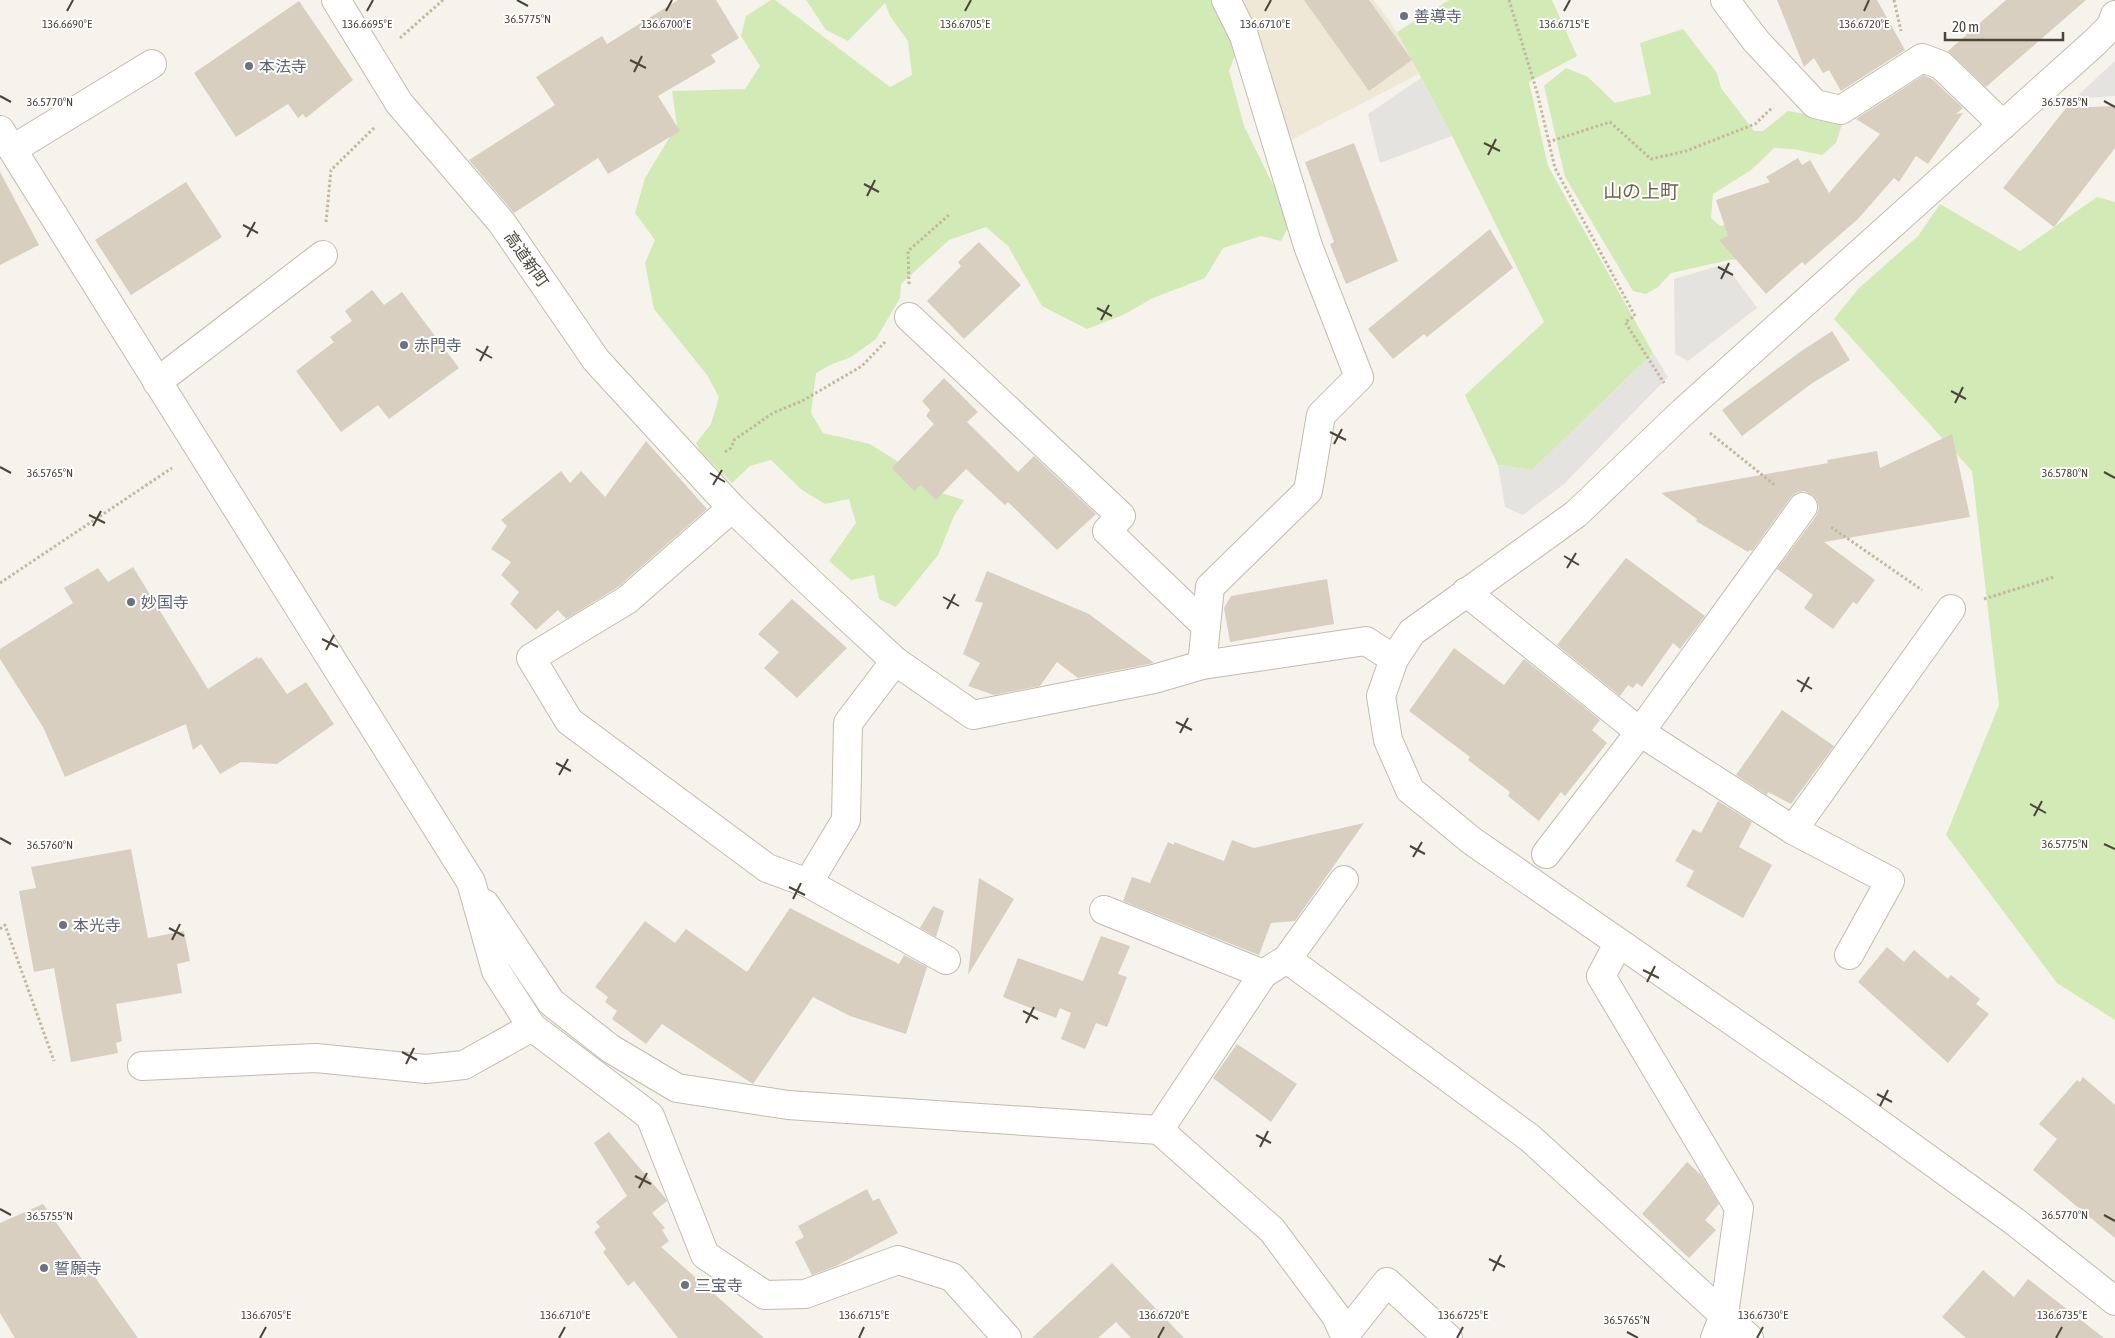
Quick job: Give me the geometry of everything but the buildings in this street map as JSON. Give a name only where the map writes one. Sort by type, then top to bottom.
[{"type":"street","name":"高道新町","points":[[336,0],[399,103],[502,223],[596,360],[732,508],[895,661],[973,715],[1154,679],[1202,665],[1366,641],[1394,659]]},
{"type":"street","points":[[1202,665],[1210,587],[1308,491],[1320,415],[1358,378],[1308,246],[1244,36],[1226,0]]},
{"type":"street","points":[[1724,0],[1756,41],[1815,104],[1841,110],[1922,58],[1941,65],[2003,125]]},
{"type":"street","points":[[2115,15],[2111,26],[2094,43],[1683,412],[1576,514],[1412,632],[1394,659],[1380,696],[1388,740],[1410,790],[1472,841],[1618,944],[1855,1106],[2014,1221],[2115,1301]]},
{"type":"street","points":[[152,64],[6,139],[470,882],[552,1002],[611,1049],[676,1088],[788,1105],[1159,1130],[1272,1230],[1336,1316],[1345,1336],[1387,1282],[1448,1338]]},
{"type":"street","points":[[157,382],[323,255]]},
{"type":"street","points":[[909,317],[1121,516],[1107,531],[1206,626]]},
{"type":"street","points":[[1546,854],[1640,732],[1802,507]]},
{"type":"street","points":[[732,508],[627,600],[531,658],[569,721],[767,868],[808,883],[946,960]]},
{"type":"street","points":[[1466,592],[1640,732],[1793,830],[1890,881],[1849,954]]},
{"type":"street","points":[[1793,830],[1951,609]]},
{"type":"street","points":[[808,883],[846,820],[848,723],[895,661]]},
{"type":"street","points":[[1159,1130],[1263,974],[1287,960],[1344,880]]},
{"type":"street","points":[[470,882],[496,971],[532,1027],[650,1116],[705,1255],[764,1295],[805,1294],[898,1260],[952,1277],[1007,1338]]},
{"type":"street","points":[[1104,910],[1263,974]]},
{"type":"street","points":[[1618,944],[1601,976],[1739,1208],[1720,1326]]},
{"type":"street","points":[[1287,960],[1530,1138],[1720,1326],[1749,1338]]},
{"type":"street","points":[[142,1066],[316,1058],[426,1068],[464,1065],[532,1027]]},
{"type":"path","points":[[373,61],[442,0]]},
{"type":"path","points":[[1509,0],[1537,92],[1554,168],[1635,316],[1625,322],[1683,412],[1802,507],[1951,609],[2054,578]]},
{"type":"path","points":[[323,255],[331,170],[399,103]]},
{"type":"path","points":[[1548,142],[1610,122],[1651,159],[1686,151],[1755,124]]},
{"type":"path","points":[[697,470],[731,448],[734,440],[773,413],[802,401],[862,366],[909,317],[908,251],[949,215]]},
{"type":"path","points":[[0,583],[199,450]]},
{"type":"path","points":[[0,929],[5,925],[54,1061]]},
{"type":"shaded area","points":[[1236,0],[1374,0],[1397,32],[1419,74],[1291,140],[1263,58]]},
{"type":"shaded area","points":[[2115,61],[2115,96],[2074,99]]},
{"type":"shaded area","points":[[1421,78],[1452,136],[1380,163],[1368,114]]},
{"type":"shaded area","points":[[1725,264],[1757,308],[1688,361],[1675,354],[1674,279]]},
{"type":"shaded area","points":[[1653,353],[1668,377],[1564,484],[1523,515],[1505,507],[1498,465],[1532,470]]},
{"type":"green space","points":[[771,0],[775,0],[890,87],[912,75],[908,41],[890,16],[885,3],[848,41],[826,30],[806,0],[1214,0],[1238,47],[1229,71],[1244,126],[1291,221],[1281,241],[1261,236],[1223,248],[1205,278],[1153,298],[1123,315],[1087,329],[1042,306],[1008,246],[986,227],[949,240],[901,284],[900,298],[876,339],[851,357],[816,373],[811,413],[823,433],[870,444],[900,463],[938,492],[964,500],[954,516],[938,555],[896,607],[879,599],[874,575],[851,580],[829,561],[856,523],[849,499],[825,504],[802,490],[771,460],[750,466],[732,483],[701,452],[696,443],[711,424],[719,397],[707,375],[654,309],[645,263],[655,240],[635,213],[645,178],[677,125],[672,91],[745,89],[760,66],[741,36],[746,16]]},
{"type":"green space","points":[[1449,0],[1552,0],[1577,56],[1529,82],[1548,166],[1653,353],[1532,470],[1498,465],[1465,395],[1544,322],[1453,138],[1397,32]]},
{"type":"green space","points":[[1683,29],[1717,73],[1721,88],[1754,131],[1763,131],[1788,111],[1834,119],[1842,124],[1836,143],[1822,155],[1793,149],[1774,148],[1751,170],[1713,194],[1711,218],[1720,226],[1756,218],[1746,259],[1729,260],[1671,273],[1658,287],[1646,294],[1633,291],[1565,177],[1544,86],[1566,68],[1588,77],[1615,103],[1651,94],[1640,43]]},
{"type":"green space","points":[[2097,197],[2115,202],[2115,1020],[2057,983],[1946,835],[1999,705],[1972,471],[1834,319],[1859,288],[1918,236],[1940,204],[2020,251]]},
{"type":"place","name":"善導寺","points":[[1404,16]]},
{"type":"place","name":"本法寺","points":[[249,66]]},
{"type":"place","name":"赤門寺","points":[[404,345]]},
{"type":"place","name":"妙国寺","points":[[131,602]]},
{"type":"place","name":"本光寺","points":[[63,925]]},
{"type":"place","name":"誓願寺","points":[[44,1268]]},
{"type":"place","name":"三宝寺","points":[[685,1285]]},
{"type":"district","name":"山の上町","points":[[1641,191]]}]
